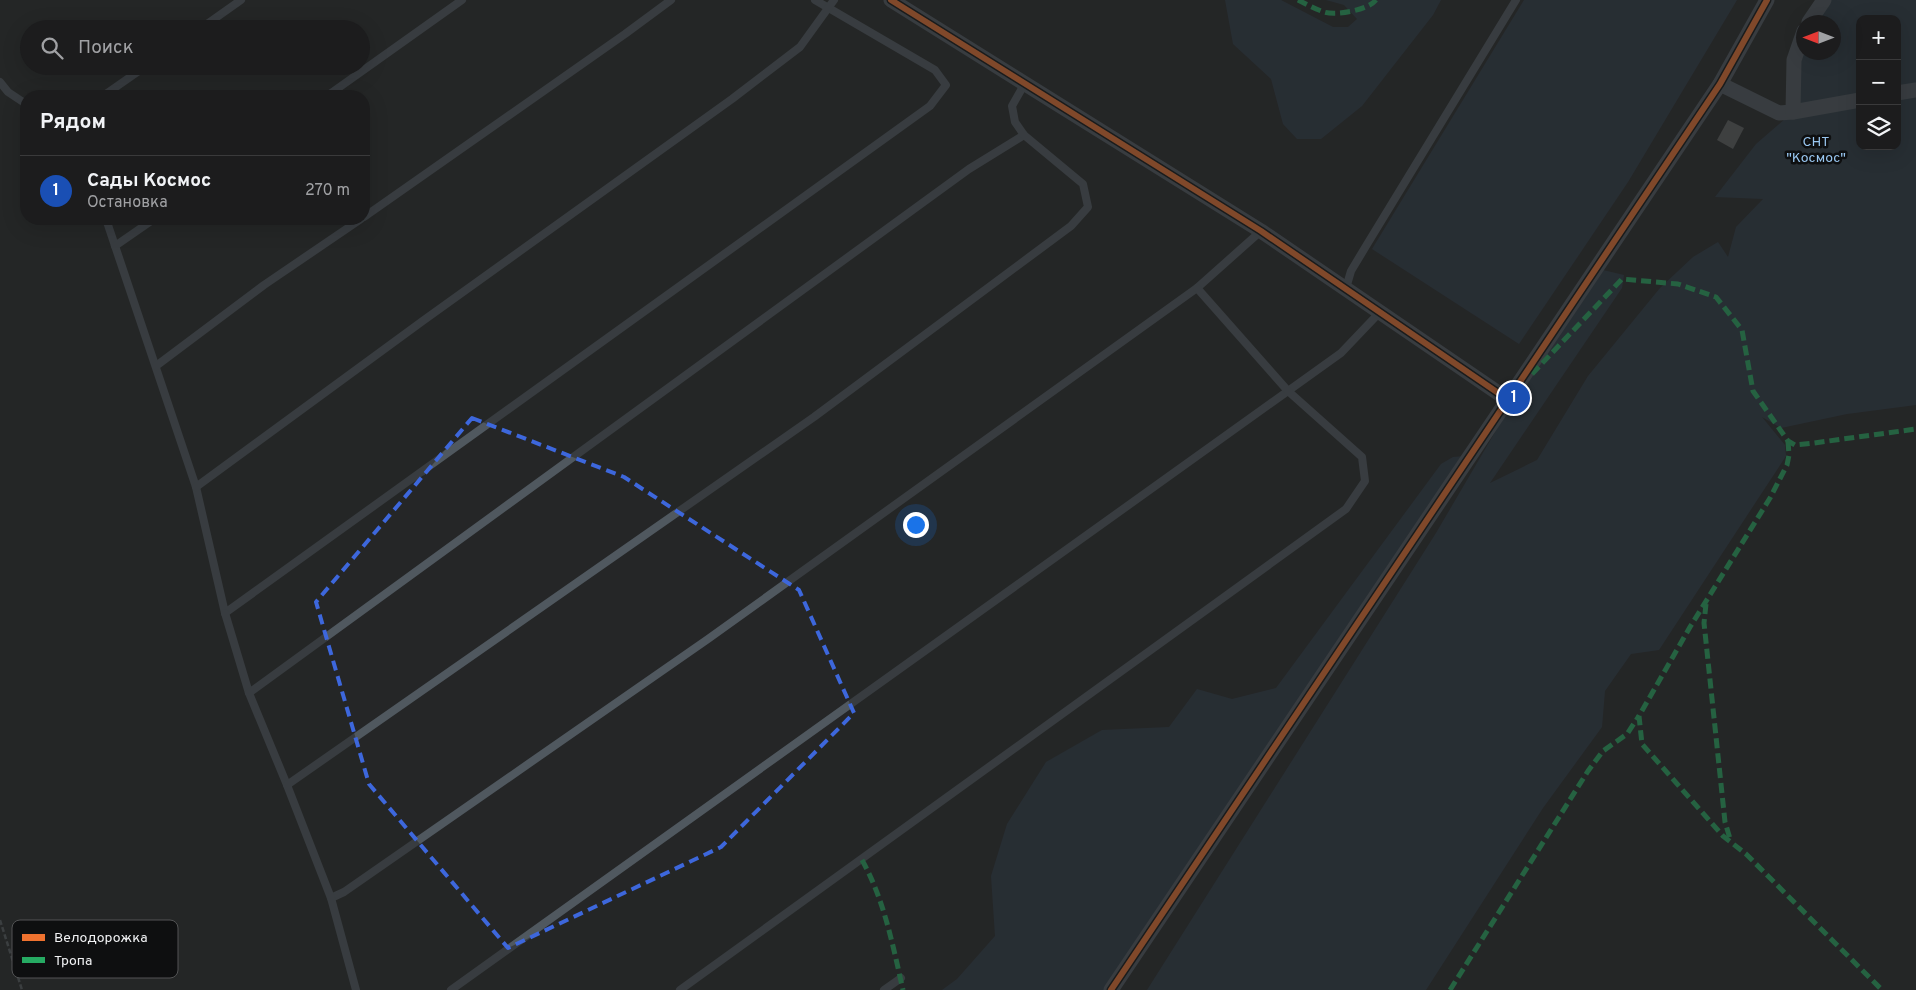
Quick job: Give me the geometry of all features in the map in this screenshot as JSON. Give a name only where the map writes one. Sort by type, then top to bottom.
[{"type":"street","points":[[891,0],[1261,231],[1381,311],[1507,399]]},
{"type":"street","points":[[1111,990],[1720,84],[1767,0]]},
{"type":"street","points":[[1814,15],[1824,0]]},
{"type":"street","points":[[1793,112],[1794,60],[1796,54]]},
{"type":"street","points":[[1720,84],[1779,113],[1856,101]]},
{"type":"street","points":[[1901,92],[1916,90]]},
{"type":"lane","points":[[213,20],[241,0]]},
{"type":"lane","points":[[370,66],[462,0]]},
{"type":"lane","points":[[370,213],[618,40],[671,0]]},
{"type":"lane","points":[[225,613],[930,106],[946,85],[935,70],[815,0]]},
{"type":"lane","points":[[196,487],[424,320],[740,93],[800,47],[834,0]]},
{"type":"lane","points":[[1346,288],[1352,271],[1366,246],[1516,0]]},
{"type":"lane","points":[[112,90],[133,75]]},
{"type":"lane","points":[[336,90],[357,75]]},
{"type":"lane","points":[[0,82],[8,92],[20,100]]},
{"type":"lane","points":[[287,785],[814,417],[1071,226],[1088,206],[1083,184],[1024,135],[1015,122],[1012,106],[1026,83]]},
{"type":"lane","points":[[249,693],[969,169],[1024,135]]},
{"type":"lane","points":[[108,225],[196,487],[225,613],[249,693],[331,898],[356,990]]},
{"type":"lane","points":[[115,246],[145,225]]},
{"type":"lane","points":[[156,366],[264,285],[353,225]]},
{"type":"lane","points":[[331,898],[344,892],[708,639],[1197,288],[1261,231]]},
{"type":"lane","points":[[680,990],[1346,509],[1365,482],[1362,457],[1288,391],[1197,288]]},
{"type":"lane","points":[[451,990],[1341,353],[1381,311]]},
{"type":"lane","points":[[884,990],[901,978]]},
{"type":"path","points":[[0,920],[12,958]]},
{"type":"path","points":[[18,978],[22,990]]},
{"type":"highlighted area","points":[[472,418],[624,477],[799,590],[854,713],[721,847],[508,948],[369,784],[316,602]]},
{"type":"green space","points":[[1225,0],[1281,0],[1333,27],[1348,27],[1357,19],[1344,5],[1326,0],[1441,0],[1433,15],[1362,106],[1321,139],[1297,139],[1283,124],[1271,79],[1233,44]]},
{"type":"green space","points":[[1524,0],[1737,0],[1628,182],[1519,344],[1372,249]]},
{"type":"green space","name":"СНТ \"Космос\"","points":[[1824,0],[1916,0],[1916,405],[1847,414],[1781,428],[1762,417],[1785,445],[1786,456],[1659,650],[1631,654],[1605,691],[1602,727],[1543,808],[1426,990],[1147,990],[1436,533],[1518,393],[1603,270],[1624,275],[1622,288],[1490,483],[1537,460],[1588,376],[1660,288],[1693,257],[1718,242],[1728,257],[1736,227],[1763,199],[1715,197],[1756,144],[1793,112],[1794,60],[1796,58],[1796,60],[1841,60],[1841,15],[1814,15]]},
{"type":"green space","points":[[1465,456],[1109,990],[942,990],[957,979],[995,936],[991,876],[1007,824],[1046,762],[1102,730],[1169,727],[1197,689],[1232,699],[1276,688],[1441,464],[1453,457]]},
{"type":"building","points":[[1728,120],[1744,128],[1733,149],[1717,140]]},
{"type":"marked path","points":[[1298,0],[1329,13],[1359,9],[1372,4],[1376,0]]},
{"type":"marked path","points":[[1532,374],[1622,279],[1678,284],[1716,297],[1742,330],[1753,391],[1788,441],[1795,445],[1916,429]]},
{"type":"marked path","points":[[1788,441],[1789,455],[1787,465],[1770,498],[1690,627],[1639,716],[1642,744],[1723,836],[1746,854],[1882,990]]},
{"type":"marked path","points":[[1706,604],[1704,623],[1725,822],[1731,842]]},
{"type":"marked path","points":[[1450,990],[1588,771],[1603,751],[1627,734],[1639,716]]},
{"type":"marked path","points":[[862,860],[882,907],[903,990]]},
{"type":"cycle path","points":[[891,0],[1261,231],[1507,399]]},
{"type":"cycle path","points":[[1111,990],[1720,84],[1767,0]]},
{"type":"place","name":"Сады Космос","points":[[1514,398]]}]
